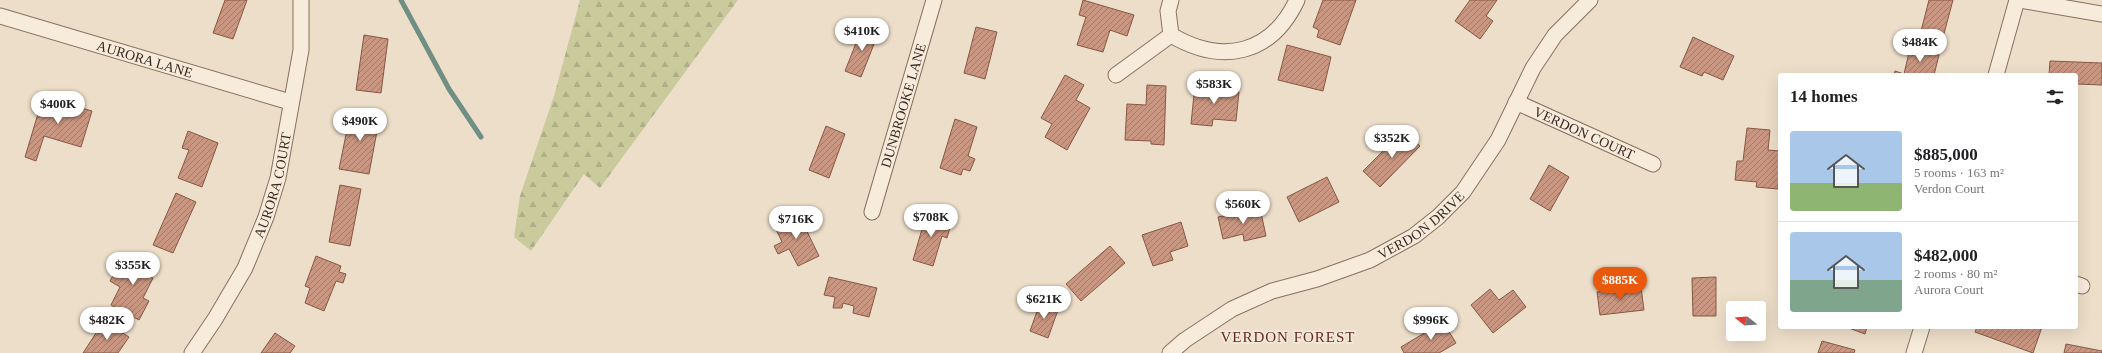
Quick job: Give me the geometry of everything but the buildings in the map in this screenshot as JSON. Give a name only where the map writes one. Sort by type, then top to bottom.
[{"type":"street","name":"AURORA COURT","points":[[192,353],[245,268],[266,217],[278,178],[290,102],[301,50],[301,0]]},
{"type":"street","name":"DUNBROOKE LANE","points":[[872,212],[934,0]]},
{"type":"street","points":[[1171,0],[1168,11],[1171,35]]},
{"type":"street","points":[[1171,35],[1188,45],[1209,50],[1237,52],[1258,44],[1281,28],[1298,0]]},
{"type":"street","name":"VERDON DRIVE","points":[[1170,353],[1185,340],[1232,309],[1272,291],[1317,279],[1370,260],[1414,236],[1438,217],[1463,192],[1498,140],[1532,68],[1555,35],[1590,0]]},
{"type":"street","points":[[1997,73],[2019,0],[2102,14]]},
{"type":"street","name":"AURORA LANE","points":[[0,16],[290,102]]},
{"type":"street","points":[[1116,75],[1171,35]]},
{"type":"street","name":"VERDON COURT","points":[[1516,102],[1653,164]]},
{"type":"street","points":[[1914,353],[1921,329]]},
{"type":"green space","points":[[580,0],[738,0],[600,188],[584,174],[531,251],[514,237],[520,196],[554,96]]},
{"type":"waterway","points":[[401,0],[449,89],[481,137]]},
{"type":"district","name":"VERDON FOREST","points":[[1288,337]]}]
